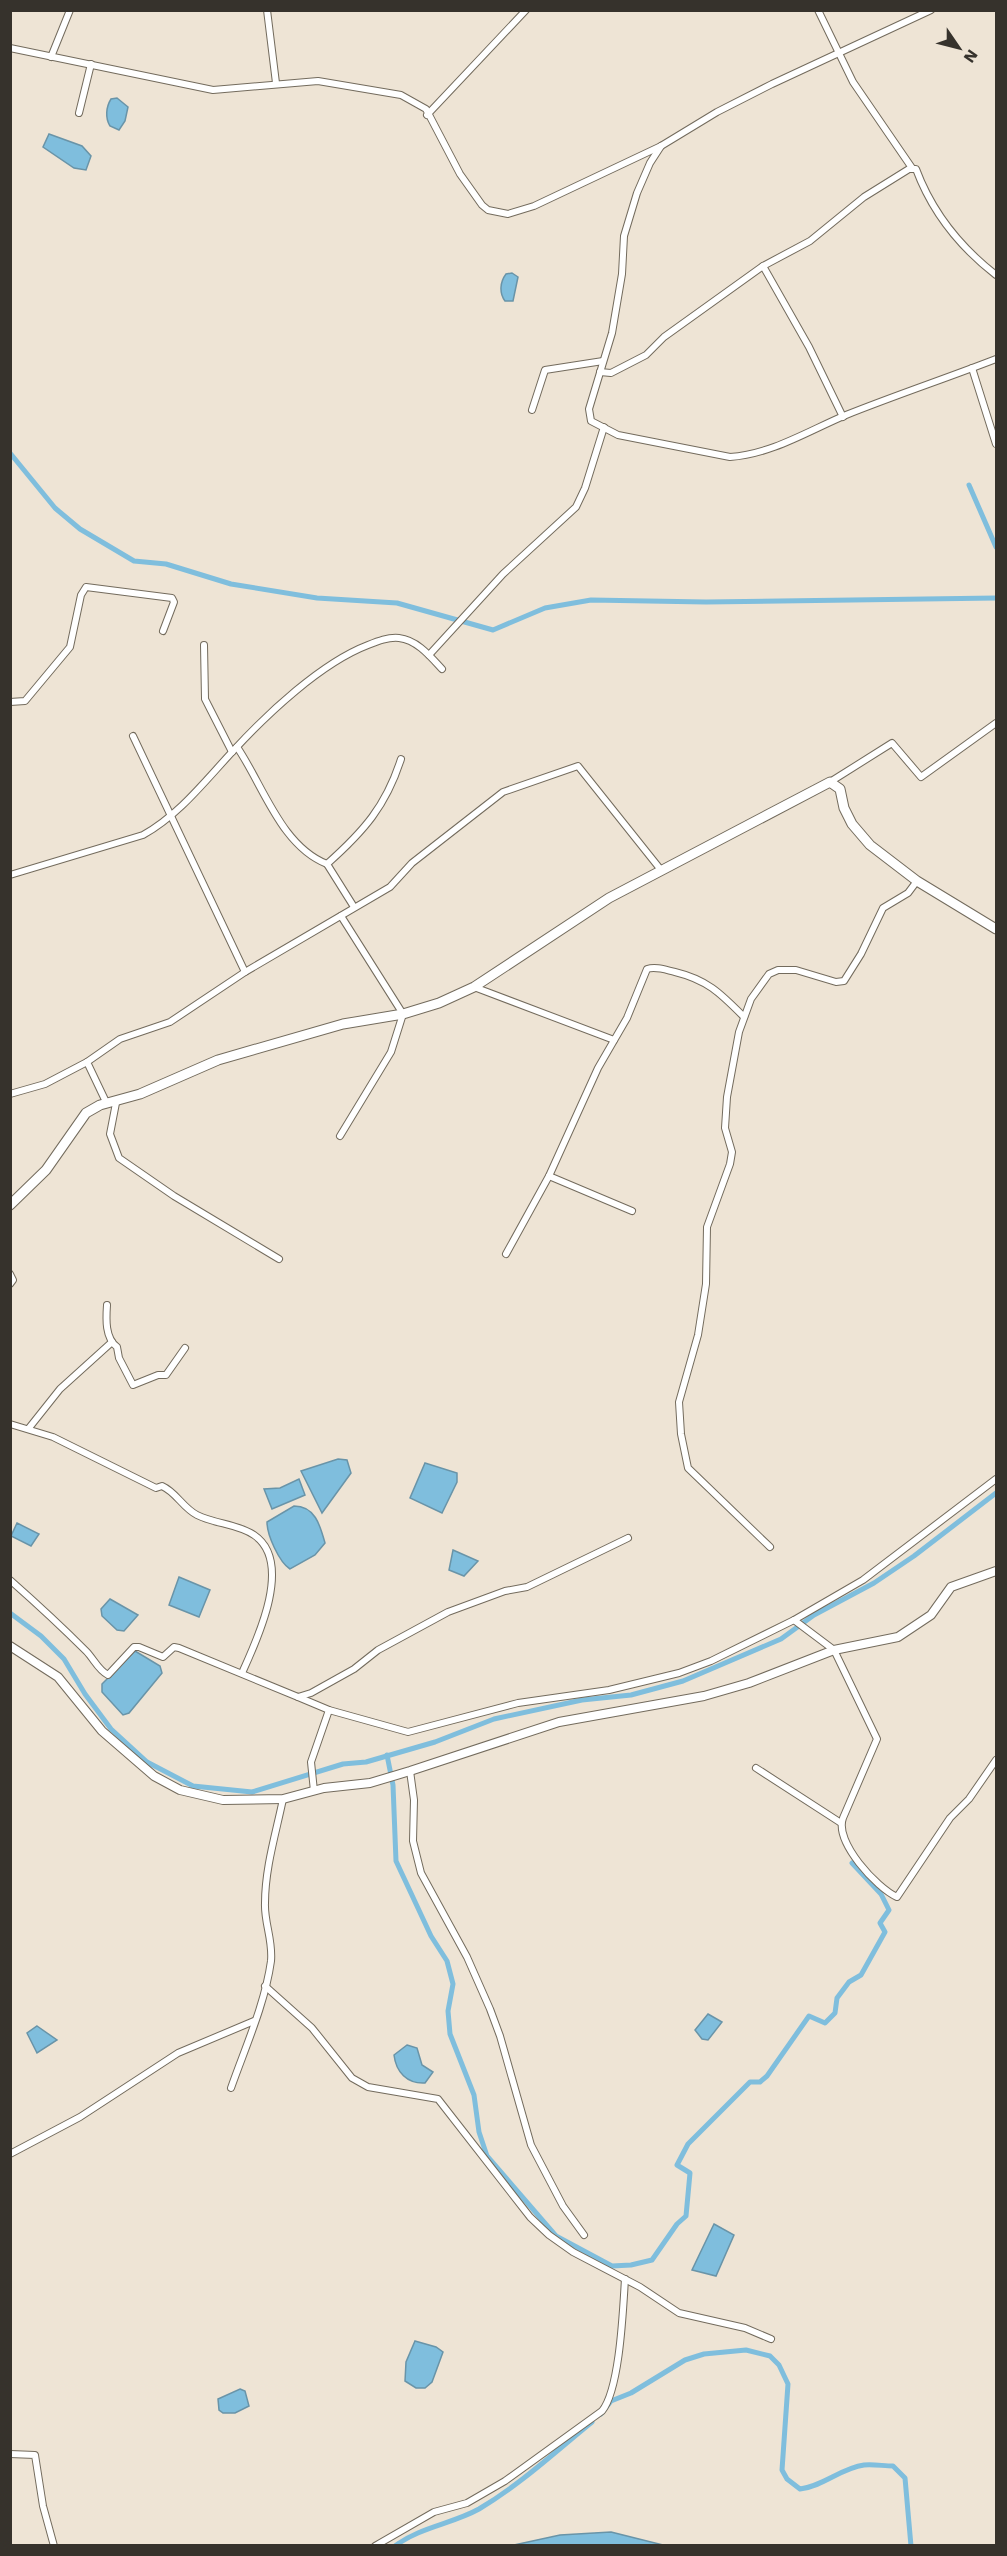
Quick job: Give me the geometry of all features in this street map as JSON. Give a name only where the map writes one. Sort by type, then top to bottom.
[{"type":"main road","points":[[10,1205],[46,1170],[86,1113],[218,1060],[343,1024],[403,1014],[439,1003],[474,987],[609,898],[712,846],[830,782],[840,789],[844,808],[852,824],[870,845],[916,881],[996,929]]},
{"type":"street","points":[[51,57],[70,10]]},
{"type":"street","points":[[267,10],[276,83]]},
{"type":"street","points":[[427,115],[526,10]]},
{"type":"street","points":[[818,10],[840,51],[853,82],[912,168],[916,168],[942,220],[978,260],[996,275]]},
{"type":"street","points":[[10,48],[213,90],[318,81],[401,95],[426,109],[427,115],[460,174],[482,205],[495,212],[508,214],[534,206],[661,146],[717,112],[840,51],[931,10]]},
{"type":"street","points":[[79,113],[91,64]]},
{"type":"street","points":[[661,146],[641,183],[624,236],[622,274],[612,333],[589,409],[591,421],[618,435],[730,457],[771,448],[843,417],[996,359]]},
{"type":"street","points":[[600,372],[611,373],[646,355],[664,337],[763,266],[810,241],[864,197],[912,168]]},
{"type":"street","points":[[763,266],[809,347],[843,417]]},
{"type":"street","points":[[532,411],[541,376],[545,370],[603,361]]},
{"type":"street","points":[[972,368],[996,444]]},
{"type":"street","points":[[429,655],[503,574],[576,507],[585,488],[604,428]]},
{"type":"street","points":[[10,702],[25,701],[70,647],[81,595],[86,587],[172,598],[174,602],[163,631]]},
{"type":"street","points":[[10,875],[143,835],[169,818],[235,749],[319,671],[351,652],[386,638],[399,638],[421,647],[442,669]]},
{"type":"street","points":[[204,645],[205,699],[297,844],[307,854],[327,864],[354,907]]},
{"type":"street","points":[[830,782],[892,743],[921,777],[996,723]]},
{"type":"street","points":[[133,736],[169,818],[245,972]]},
{"type":"street","points":[[327,864],[357,837],[382,804],[401,759]]},
{"type":"street","points":[[10,1094],[45,1084],[87,1062],[120,1040],[170,1022],[245,972],[390,887],[412,863],[503,792],[578,766],[661,870]]},
{"type":"street","points":[[770,1547],[688,1468],[681,1434],[679,1402],[686,1368],[698,1335],[706,1284],[707,1227],[730,1164],[732,1152],[725,1128],[727,1097],[744,1017],[760,984],[769,974],[778,970],[796,970],[836,982],[844,981],[861,954],[883,908],[908,893],[916,881]]},
{"type":"street","points":[[340,1136],[392,1052],[403,1014],[341,916]]},
{"type":"street","points":[[506,1254],[549,1176],[598,1068],[627,1018],[647,969],[652,968],[702,980],[727,999],[744,1017]]},
{"type":"street","points":[[474,987],[614,1040]]},
{"type":"street","points":[[87,1062],[112,1103],[110,1134],[119,1158],[174,1196],[279,1259]]},
{"type":"street","points":[[549,1176],[632,1211]]},
{"type":"street","points":[[10,1274],[13,1280],[10,1284]]},
{"type":"street","points":[[107,1305],[107,1323],[112,1342],[117,1347],[121,1365],[134,1386],[158,1375],[166,1375],[185,1348]]},
{"type":"street","points":[[28,1428],[69,1381],[112,1342]]},
{"type":"street","points":[[10,1424],[28,1428],[63,1442],[156,1488],[162,1486],[169,1489],[194,1514],[253,1534],[264,1544],[272,1560],[272,1579],[258,1635],[242,1673]]},
{"type":"street","points":[[10,1580],[65,1630],[108,1676],[134,1647],[163,1657],[174,1647],[330,1710],[408,1732],[518,1703],[609,1690],[679,1673],[711,1661],[795,1621],[843,1593],[888,1562],[996,1479]]},
{"type":"street","points":[[298,1697],[311,1694],[354,1669],[378,1650],[448,1612],[505,1591],[528,1587],[628,1538]]},
{"type":"street","points":[[10,1646],[58,1677],[102,1731],[154,1776],[180,1790],[223,1800],[283,1799],[314,1791],[370,1783],[559,1722],[704,1696],[749,1683],[834,1650],[898,1637],[931,1615],[951,1587],[996,1571]]},
{"type":"street","points":[[795,1621],[834,1650],[877,1739],[841,1823]]},
{"type":"street","points":[[314,1791],[311,1762],[317,1739],[330,1710]]},
{"type":"street","points":[[756,1768],[841,1823],[852,1854],[884,1891],[897,1897],[950,1818],[969,1799],[996,1760]]},
{"type":"street","points":[[408,1772],[414,1800],[413,1841],[421,1873],[467,1957],[490,2009],[531,2145],[563,2206],[584,2235]]},
{"type":"street","points":[[231,2088],[271,1962],[271,1933],[264,1906],[266,1876],[283,1799]]},
{"type":"street","points":[[265,1986],[312,2028],[352,2078],[368,2087],[438,2099],[530,2217],[573,2252],[625,2279],[679,2313],[745,2328],[771,2339]]},
{"type":"street","points":[[10,2154],[80,2117],[178,2053],[254,2021]]},
{"type":"street","points":[[375,2546],[434,2512],[467,2503],[505,2481],[607,2406],[614,2378],[625,2279]]},
{"type":"street","points":[[10,2454],[35,2455],[40,2495],[54,2546]]},
{"type":"water","points":[[117,98],[128,107],[125,121],[119,130],[110,126],[107,116],[111,99]]},
{"type":"water","points":[[49,134],[82,146],[91,156],[86,170],[74,168],[43,147]]},
{"type":"water","points":[[512,273],[518,277],[513,301],[505,301],[501,284],[506,274]]},
{"type":"water","points":[[338,1459],[347,1460],[351,1473],[322,1513],[301,1471]]},
{"type":"water","points":[[425,1463],[457,1473],[457,1482],[442,1513],[410,1498]]},
{"type":"water","points":[[299,1479],[305,1495],[272,1509],[264,1489],[280,1488]]},
{"type":"water","points":[[294,1506],[307,1509],[312,1513],[319,1523],[325,1543],[315,1555],[290,1569],[274,1548],[267,1522]]},
{"type":"water","points":[[17,1523],[39,1534],[31,1546],[11,1536]]},
{"type":"water","points":[[453,1550],[478,1561],[464,1576],[449,1570]]},
{"type":"water","points":[[179,1577],[210,1590],[199,1617],[169,1605]]},
{"type":"water","points":[[110,1599],[138,1615],[124,1631],[117,1630],[102,1616],[101,1609]]},
{"type":"water","points":[[135,1651],[160,1666],[162,1673],[129,1713],[123,1715],[102,1692],[102,1684]]},
{"type":"water","points":[[708,2014],[722,2022],[708,2040],[702,2039],[695,2030]]},
{"type":"water","points":[[37,2026],[57,2040],[37,2053],[27,2033]]},
{"type":"water","points":[[407,2045],[417,2048],[422,2065],[433,2072],[425,2083],[408,2079],[397,2067],[394,2055]]},
{"type":"water","points":[[714,2224],[734,2235],[716,2276],[692,2270]]},
{"type":"water","points":[[415,2341],[436,2347],[443,2352],[432,2382],[425,2388],[416,2388],[405,2381],[406,2362]]},
{"type":"water","points":[[240,2389],[245,2391],[249,2406],[235,2413],[223,2413],[219,2410],[218,2399]]},
{"type":"water","points":[[611,2532],[663,2545],[514,2545],[560,2535]]},
{"type":"waterway","points":[[10,453],[55,508],[80,529],[134,561],[166,564],[231,584],[317,598],[397,603],[493,630],[545,608],[591,600],[706,602],[996,598]]},
{"type":"waterway","points":[[969,485],[996,547]]},
{"type":"waterway","points":[[10,1613],[41,1636],[64,1659],[85,1694],[111,1729],[147,1762],[193,1786],[252,1792],[343,1764],[366,1762],[435,1742],[494,1719],[582,1700],[631,1695],[683,1681],[781,1639],[814,1615],[874,1583],[914,1556],[996,1493]]},
{"type":"waterway","points":[[387,1755],[393,1785],[396,1861],[431,1936],[447,1961],[453,1984],[448,2011],[450,2034],[474,2095],[479,2132],[487,2156],[556,2236],[612,2266],[631,2265],[652,2260],[677,2224],[686,2216],[690,2173],[677,2165],[688,2144],[750,2082],[760,2082],[767,2076],[809,2016],[825,2023],[835,2013],[837,1998],[849,1982],[861,1975],[885,1932],[880,1923],[889,1910],[881,1894],[852,1863]]},
{"type":"waterway","points":[[601,2414],[611,2401],[631,2393],[685,2360],[704,2354],[746,2350],[770,2356],[779,2365],[788,2384],[782,2470],[787,2479],[800,2489],[856,2467],[893,2466],[905,2478],[911,2546]]},
{"type":"waterway","points":[[395,2546],[415,2534],[479,2509],[509,2489],[592,2422]]}]
